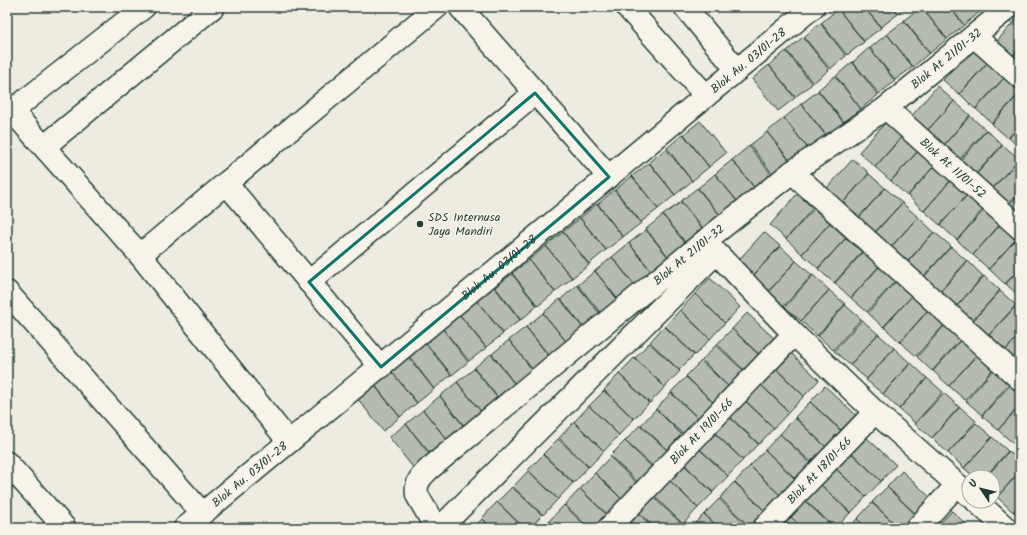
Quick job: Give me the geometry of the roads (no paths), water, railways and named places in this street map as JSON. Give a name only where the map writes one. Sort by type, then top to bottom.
[{"type":"street","points":[[144,7],[9,114],[45,146],[140,255],[288,442]]},
{"type":"street","points":[[45,146],[213,7]]},
{"type":"street","points":[[140,255],[437,7]]},
{"type":"street","points":[[460,7],[609,177]]},
{"type":"street","points":[[627,7],[706,96]]},
{"type":"street","points":[[685,7],[737,70]]},
{"type":"street","name":"Blok Au. 03/01-28","points":[[185,528],[381,367],[813,7]]},
{"type":"street","name":"Blok At 21/01-32","points":[[436,528],[417,495],[416,489],[417,483],[429,469],[711,247],[792,172],[886,108],[1009,7]]},
{"type":"street","points":[[974,36],[1020,77]]},
{"type":"street","points":[[309,282],[535,93]]},
{"type":"street","name":"Blok At 11/01-52","points":[[886,108],[1020,228]]},
{"type":"street","points":[[792,172],[1020,379]]},
{"type":"street","points":[[226,183],[381,367]]},
{"type":"street","points":[[440,528],[711,247],[794,334],[876,412],[961,488]]},
{"type":"street","points":[[7,292],[202,513]]},
{"type":"street","name":"Blok At 19/01-66","points":[[609,528],[794,334]]},
{"type":"street","name":"Blok At 18/01-66","points":[[764,528],[876,412]]},
{"type":"street","points":[[7,462],[65,528]]},
{"type":"street","points":[[917,528],[961,492]]},
{"type":"street","points":[[985,509],[1006,528]]},
{"type":"place","name":"SDS Internusa Jaya Mandiri","points":[[420,224]]}]
